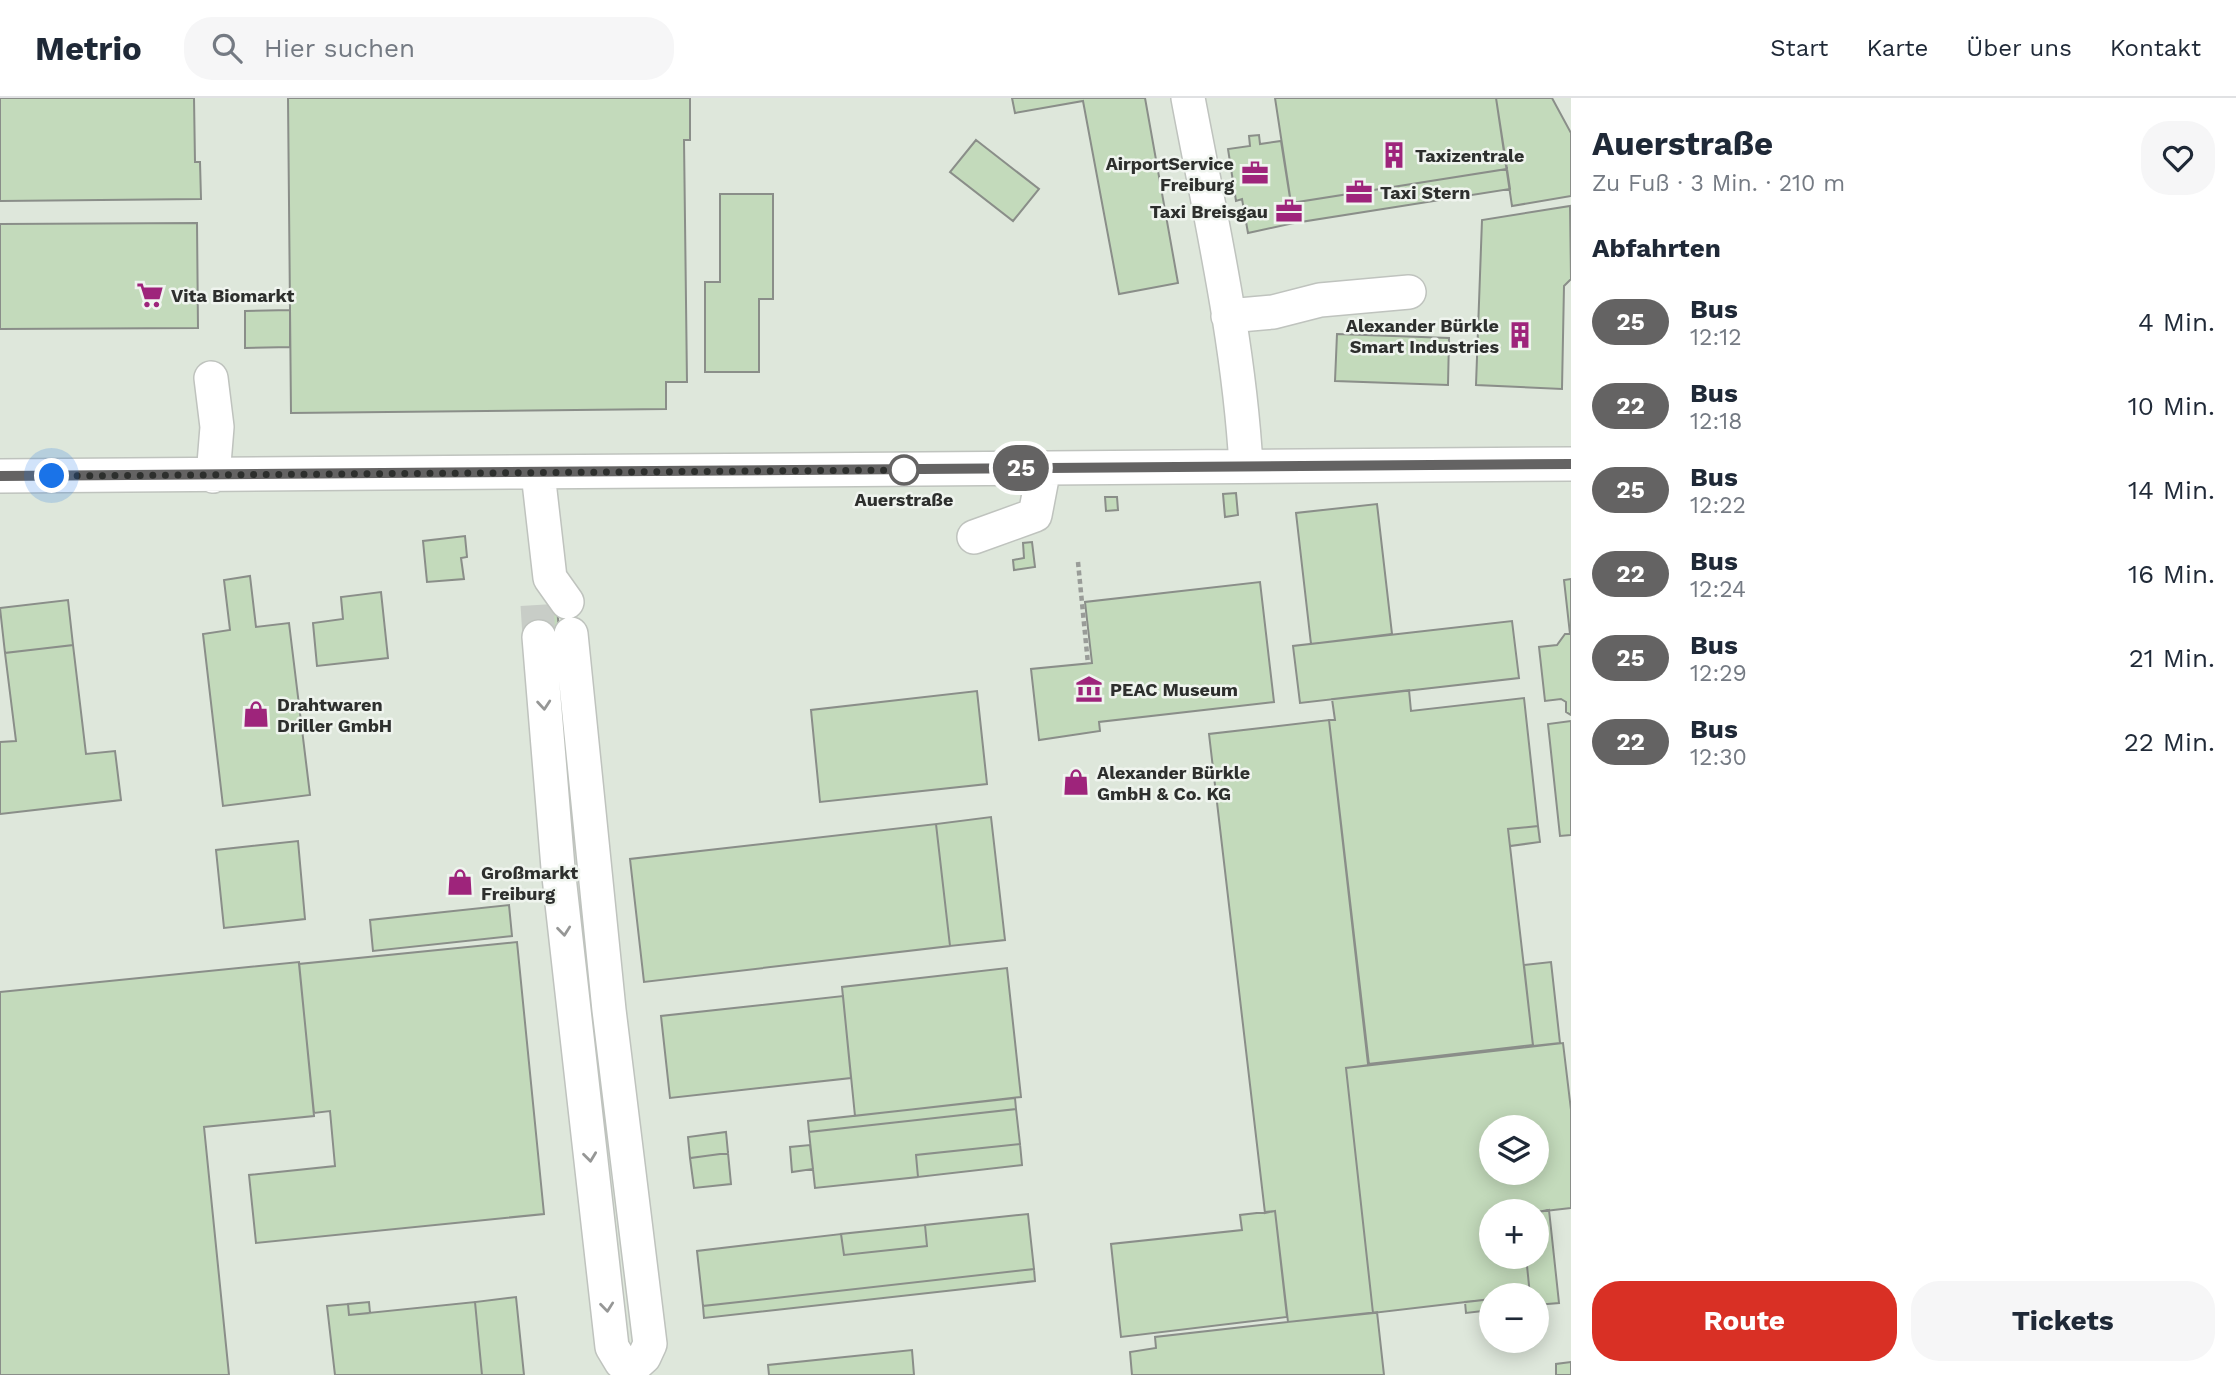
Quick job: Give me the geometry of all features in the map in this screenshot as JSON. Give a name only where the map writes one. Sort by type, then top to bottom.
[{"type":"street","points":[[1188,98],[1228,316],[1243,418],[1246,466]]},
{"type":"street","points":[[1228,316],[1273,312],[1320,300],[1409,292]]},
{"type":"street","points":[[211,379],[217,428],[213,475]]},
{"type":"street","points":[[0,476],[1571,464]]},
{"type":"street","points":[[974,537],[1035,515],[1044,468]]},
{"type":"street","points":[[538,472],[553,611],[558,869],[612,1348],[621,1362],[634,1371]]},
{"type":"path","points":[[1079,562],[1088,664]]},
{"type":"shaded area","points":[[0,98],[1571,98],[1571,1375],[0,1375]]},
{"type":"building","points":[[0,98],[194,98],[195,162],[200,162],[201,199],[0,201]]},
{"type":"building","points":[[288,98],[690,98],[690,140],[684,140],[687,382],[666,382],[666,409],[291,413]]},
{"type":"building","points":[[1012,98],[1145,98],[1178,283],[1119,294],[1083,101],[1015,113]]},
{"type":"building","name":"Taxizentrale","points":[[1275,98],[1496,98],[1507,169],[1291,203]]},
{"type":"building","points":[[1496,98],[1552,98],[1571,133],[1571,196],[1512,206]]},
{"type":"building","points":[[1259,135],[1260,144],[1281,141],[1294,223],[1248,233],[1242,199],[1236,201],[1228,149],[1250,146],[1249,136]]},
{"type":"building","points":[[976,140],[1039,189],[1013,221],[950,172]]},
{"type":"building","points":[[1507,169],[1510,189],[1294,223],[1291,203]]},
{"type":"building","points":[[720,194],[773,194],[773,299],[759,299],[759,372],[705,372],[705,282],[720,282]]},
{"type":"building","name":"Alexander Bürkle Smart Industries","points":[[1570,206],[1571,279],[1564,286],[1562,389],[1476,385],[1482,220]]},
{"type":"building","points":[[197,223],[198,328],[0,329],[0,224]]},
{"type":"building","points":[[290,310],[290,347],[245,348],[245,311]]},
{"type":"building","points":[[1337,334],[1449,338],[1448,385],[1335,381]]},
{"type":"building","points":[[1236,493],[1238,515],[1225,517],[1223,494]]},
{"type":"building","points":[[1105,497],[1117,497],[1118,510],[1106,511]]},
{"type":"building","points":[[1377,504],[1392,634],[1311,644],[1296,513]]},
{"type":"building","points":[[465,536],[467,557],[461,558],[464,579],[427,582],[423,541]]},
{"type":"building","points":[[1032,542],[1035,567],[1014,570],[1013,560],[1024,558],[1023,543]]},
{"type":"building","name":"Drahtwaren Driller GmbH","points":[[250,576],[256,627],[289,623],[310,795],[223,806],[203,634],[230,630],[224,580]]},
{"type":"building","points":[[1571,579],[1571,715],[1566,712],[1566,702],[1561,699],[1545,701],[1539,647],[1557,645],[1565,634],[1570,634],[1564,580]]},
{"type":"building","points":[[1260,582],[1274,702],[1099,722],[1100,731],[1039,740],[1031,669],[1092,663],[1085,602]]},
{"type":"building","points":[[381,592],[388,658],[317,666],[313,623],[343,619],[341,597]]},
{"type":"building","points":[[68,600],[73,645],[5,653],[0,608]]},
{"type":"building","points":[[548,607],[557,607],[559,631],[551,632]]},
{"type":"building","points":[[548,607],[551,632],[525,635],[523,610]]},
{"type":"building","points":[[1512,621],[1519,678],[1300,703],[1293,646]]},
{"type":"building","points":[[73,645],[86,754],[115,751],[121,800],[0,814],[0,742],[16,741],[5,653]]},
{"type":"building","points":[[1409,690],[1411,711],[1524,698],[1538,826],[1508,829],[1533,1045],[1368,1064],[1329,720],[1335,720],[1332,699]]},
{"type":"building","points":[[977,691],[987,784],[820,802],[811,710]]},
{"type":"building","points":[[1329,720],[1369,1065],[1346,1068],[1373,1313],[1288,1322],[1275,1211],[1265,1213],[1209,734]]},
{"type":"building","points":[[1571,721],[1571,835],[1560,836],[1548,724]]},
{"type":"building","points":[[991,817],[1005,940],[950,946],[936,824]]},
{"type":"building","points":[[936,824],[950,946],[644,982],[630,859]]},
{"type":"building","points":[[1538,826],[1540,842],[1510,846],[1508,829]]},
{"type":"building","points":[[298,841],[305,919],[224,928],[216,850]]},
{"type":"building","points":[[509,905],[512,936],[373,951],[370,920]]},
{"type":"building","points":[[517,942],[544,1214],[256,1243],[249,1175],[335,1166],[330,1111],[314,1113],[299,964]]},
{"type":"building","points":[[299,962],[314,1116],[204,1127],[229,1375],[0,1375],[0,992]]},
{"type":"building","points":[[1551,962],[1560,1043],[1533,1046],[1524,965]]},
{"type":"building","points":[[1007,968],[1021,1097],[855,1116],[842,987]]},
{"type":"building","points":[[843,996],[851,1078],[670,1098],[661,1016]]},
{"type":"building","points":[[1563,1043],[1571,1110],[1571,1208],[1549,1211],[1549,1199],[1479,1199],[1479,1269],[1527,1269],[1529,1283],[1479,1283],[1479,1300],[1373,1313],[1346,1068]]},
{"type":"building","points":[[1015,1098],[1016,1109],[809,1132],[808,1121]]},
{"type":"building","points":[[1016,1109],[1020,1144],[916,1155],[918,1177],[815,1188],[809,1132]]},
{"type":"building","points":[[726,1132],[728,1153],[690,1158],[688,1137]]},
{"type":"building","points":[[1020,1144],[1022,1165],[918,1177],[916,1155]]},
{"type":"building","points":[[810,1145],[813,1169],[792,1172],[790,1147]]},
{"type":"building","points":[[728,1153],[731,1184],[694,1188],[690,1158]]},
{"type":"building","points":[[1549,1210],[1559,1303],[1549,1304],[1549,1283],[1529,1283],[1527,1269],[1549,1269]]},
{"type":"building","points":[[1275,1211],[1287,1317],[1121,1337],[1111,1244],[1242,1230],[1240,1215]]},
{"type":"building","points":[[1028,1214],[1034,1269],[703,1306],[697,1251],[841,1234],[844,1255],[927,1246],[925,1225]]},
{"type":"building","points":[[925,1225],[927,1246],[844,1255],[841,1234]]},
{"type":"building","points":[[1034,1269],[1035,1281],[704,1318],[703,1306]]},
{"type":"building","points":[[516,1297],[524,1375],[482,1375],[475,1302]]},
{"type":"building","points":[[1479,1300],[1479,1311],[1466,1313],[1465,1302]]},
{"type":"building","points":[[369,1302],[370,1313],[349,1315],[348,1304]]},
{"type":"building","points":[[475,1302],[482,1375],[335,1375],[327,1306],[348,1304],[349,1315]]},
{"type":"building","points":[[1377,1312],[1384,1375],[1132,1375],[1130,1352],[1156,1348],[1155,1337]]},
{"type":"building","points":[[912,1350],[914,1375],[769,1375],[768,1365]]},
{"type":"building","points":[[1571,1362],[1571,1375],[1556,1375],[1556,1364]]},
{"type":"tunnel","points":[[537,605],[539,637]]},
{"type":"bus line","name":"25","points":[[0,476],[1571,464]]},
{"type":"place","name":"Taxizentrale","points":[[1394,155]]},
{"type":"place","name":"AirportService Freiburg","points":[[1255,173]]},
{"type":"place","name":"Taxi Stern","points":[[1359,192]]},
{"type":"place","name":"Taxi Breisgau","points":[[1289,211]]},
{"type":"place","name":"Vita Biomarkt","points":[[150,295]]},
{"type":"place","name":"Alexander Bürkle Smart Industries","points":[[1520,335]]},
{"type":"place","name":"Auerstraße","points":[[904,470]]},
{"type":"place","name":"PEAC Museum","points":[[1089,689]]},
{"type":"place","name":"Drahtwaren Driller GmbH","points":[[256,714]]},
{"type":"place","name":"Alexander Bürkle GmbH & Co. KG","points":[[1076,782]]},
{"type":"place","name":"Großmarkt Freiburg","points":[[460,882]]},
{"type":"route","points":[[52,476],[904,470]]}]
